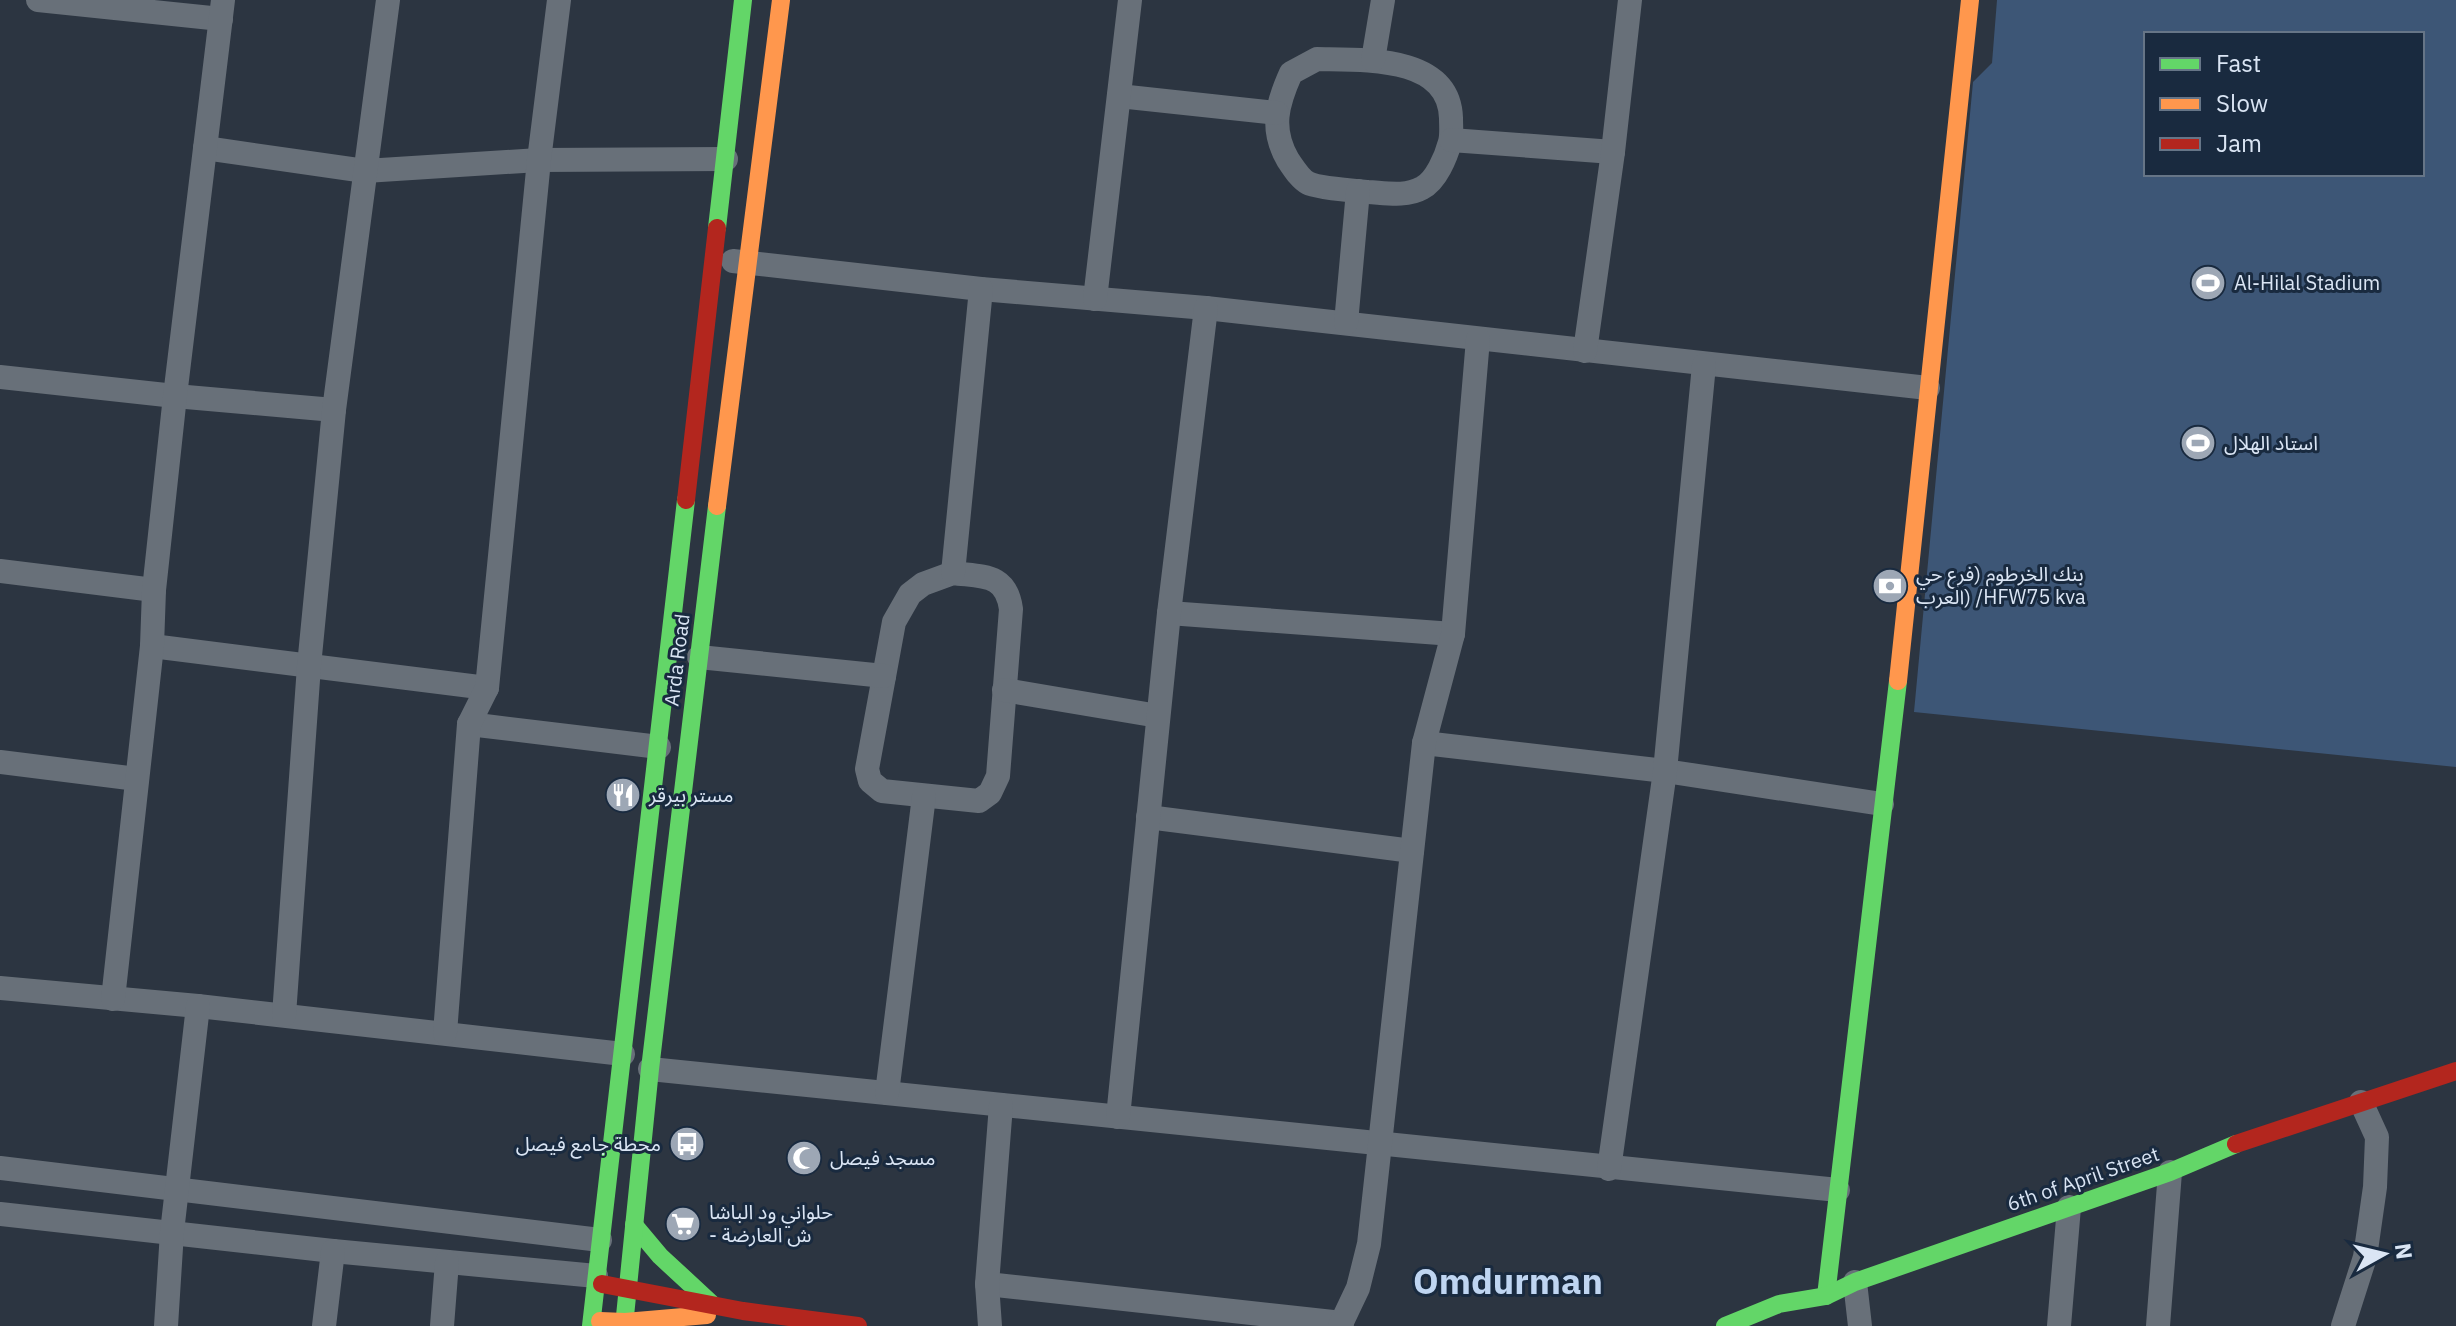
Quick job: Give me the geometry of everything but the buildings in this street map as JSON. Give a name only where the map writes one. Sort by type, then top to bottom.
[{"type":"main road","name":"Arda Road","points":[[591,1324],[743,0]]},
{"type":"main road","name":"Arda Road","points":[[625,1324],[650,1069],[746,262],[781,0]]},
{"type":"main road","points":[[1826,1296],[1882,804],[1888,776],[1970,0]]},
{"type":"main road","name":"6th of April Street","points":[[1725,1326],[1779,1304],[1826,1296],[1855,1282],[2170,1172],[2240,1142],[2456,1071]]},
{"type":"main road","points":[[634,1225],[713,1310]]},
{"type":"main road","points":[[596,1280],[713,1310]]},
{"type":"main road","points":[[690,1326],[713,1310]]},
{"type":"main road","points":[[591,1324],[625,1324],[713,1310],[858,1326]]},
{"type":"street","points":[[38,0],[222,9],[175,396],[154,590],[152,646],[113,999]]},
{"type":"street","points":[[284,1015],[309,666],[334,410],[388,0]]},
{"type":"street","points":[[445,1033],[469,724],[487,688],[539,160],[559,0]]},
{"type":"street","points":[[1095,299],[1130,0]]},
{"type":"street","points":[[1373,60],[1383,0]]},
{"type":"street","points":[[1585,351],[1613,152],[1630,0]]},
{"type":"street","points":[[1317,59],[1373,60],[1428,74],[1440,84],[1450,107],[1451,140],[1437,173],[1424,188],[1406,194],[1358,191],[1308,183],[1293,167],[1279,144],[1277,113],[1291,73],[1317,59]]},
{"type":"street","points":[[1119,96],[1277,113]]},
{"type":"street","points":[[1451,140],[1613,152]]},
{"type":"street","points":[[205,148],[365,171],[539,160],[726,159]]},
{"type":"street","points":[[1346,323],[1358,191]]},
{"type":"street","points":[[714,259],[981,289],[1206,308],[1928,388]]},
{"type":"street","points":[[953,573],[981,289]]},
{"type":"street","points":[[1118,1117],[1169,613],[1206,308]]},
{"type":"street","points":[[987,1284],[1341,1324],[1358,1288],[1369,1244],[1424,743],[1453,634],[1478,339]]},
{"type":"street","points":[[1609,1169],[1665,771],[1704,365]]},
{"type":"street","points":[[0,377],[334,410]]},
{"type":"street","points":[[0,571],[154,590]]},
{"type":"street","points":[[953,573],[998,581],[1008,594],[1011,609],[998,776],[990,793],[979,801],[882,791],[868,776],[894,622],[910,594],[923,584],[953,573]]},
{"type":"street","points":[[1169,613],[1453,634]]},
{"type":"street","points":[[152,646],[487,688]]},
{"type":"street","points":[[699,657],[884,676]]},
{"type":"street","points":[[1004,690],[1158,716]]},
{"type":"street","points":[[469,724],[659,747]]},
{"type":"street","points":[[1424,743],[1665,771],[1882,804]]},
{"type":"street","points":[[0,762],[137,779]]},
{"type":"street","points":[[887,1093],[924,796]]},
{"type":"street","points":[[1148,817],[1412,851]]},
{"type":"street","points":[[0,988],[284,1015],[623,1054]]},
{"type":"street","points":[[166,1326],[172,1232],[198,1006]]},
{"type":"street","points":[[650,1069],[1838,1190]]},
{"type":"street","points":[[2343,1326],[2365,1257],[2375,1187],[2377,1137],[2361,1102]]},
{"type":"street","points":[[990,1326],[987,1284],[1001,1105]]},
{"type":"street","points":[[0,1168],[600,1240]]},
{"type":"street","points":[[2158,1326],[2170,1172]]},
{"type":"street","points":[[2059,1326],[2069,1207]]},
{"type":"street","points":[[0,1214],[596,1280]]},
{"type":"street","points":[[324,1326],[333,1251]]},
{"type":"street","points":[[442,1326],[447,1262]]},
{"type":"street","points":[[1855,1282],[1860,1326]]},
{"type":"shaded area","name":"Al-Hilal Stadium","points":[[1997,0],[2456,0],[2456,767],[1914,712],[1973,82],[1992,63]]},
{"type":"traffic: fast","points":[[717,228],[743,0]]},
{"type":"traffic: fast","points":[[591,1326],[686,500]]},
{"type":"traffic: fast","points":[[624,1326],[650,1069],[717,506]]},
{"type":"traffic: fast","points":[[1826,1296],[1898,681]]},
{"type":"traffic: fast","points":[[1725,1326],[1779,1304],[1826,1296],[1855,1282],[2170,1172],[2236,1144]]},
{"type":"traffic: fast","points":[[634,1225],[660,1256],[713,1305]]},
{"type":"traffic: slow","points":[[717,506],[781,0]]},
{"type":"traffic: slow","points":[[1898,681],[1970,0]]},
{"type":"traffic: slow","points":[[600,1321],[707,1315]]},
{"type":"traffic: jam","points":[[686,500],[717,228]]},
{"type":"traffic: jam","points":[[2236,1144],[2456,1071]]},
{"type":"traffic: jam","points":[[602,1284],[743,1311],[858,1326]]},
{"type":"place","name":"Al-Hilal Stadium","points":[[2208,283]]},
{"type":"place","name":"استاد الهلال","points":[[2198,443]]},
{"type":"place","name":"بنك الخرطوم (فرع حي العرب) /HFW75 kva","points":[[1890,586]]},
{"type":"place","name":"مستر بيرقر","points":[[623,795]]},
{"type":"place","name":"محطة جامع فيصل","points":[[687,1144]]},
{"type":"place","name":"مسجد فيصل","points":[[804,1158]]},
{"type":"place","name":"حلواني ود الباشا - ش العارضة","points":[[683,1224]]},
{"type":"district","name":"Omdurman","points":[[1508,1281]]}]
